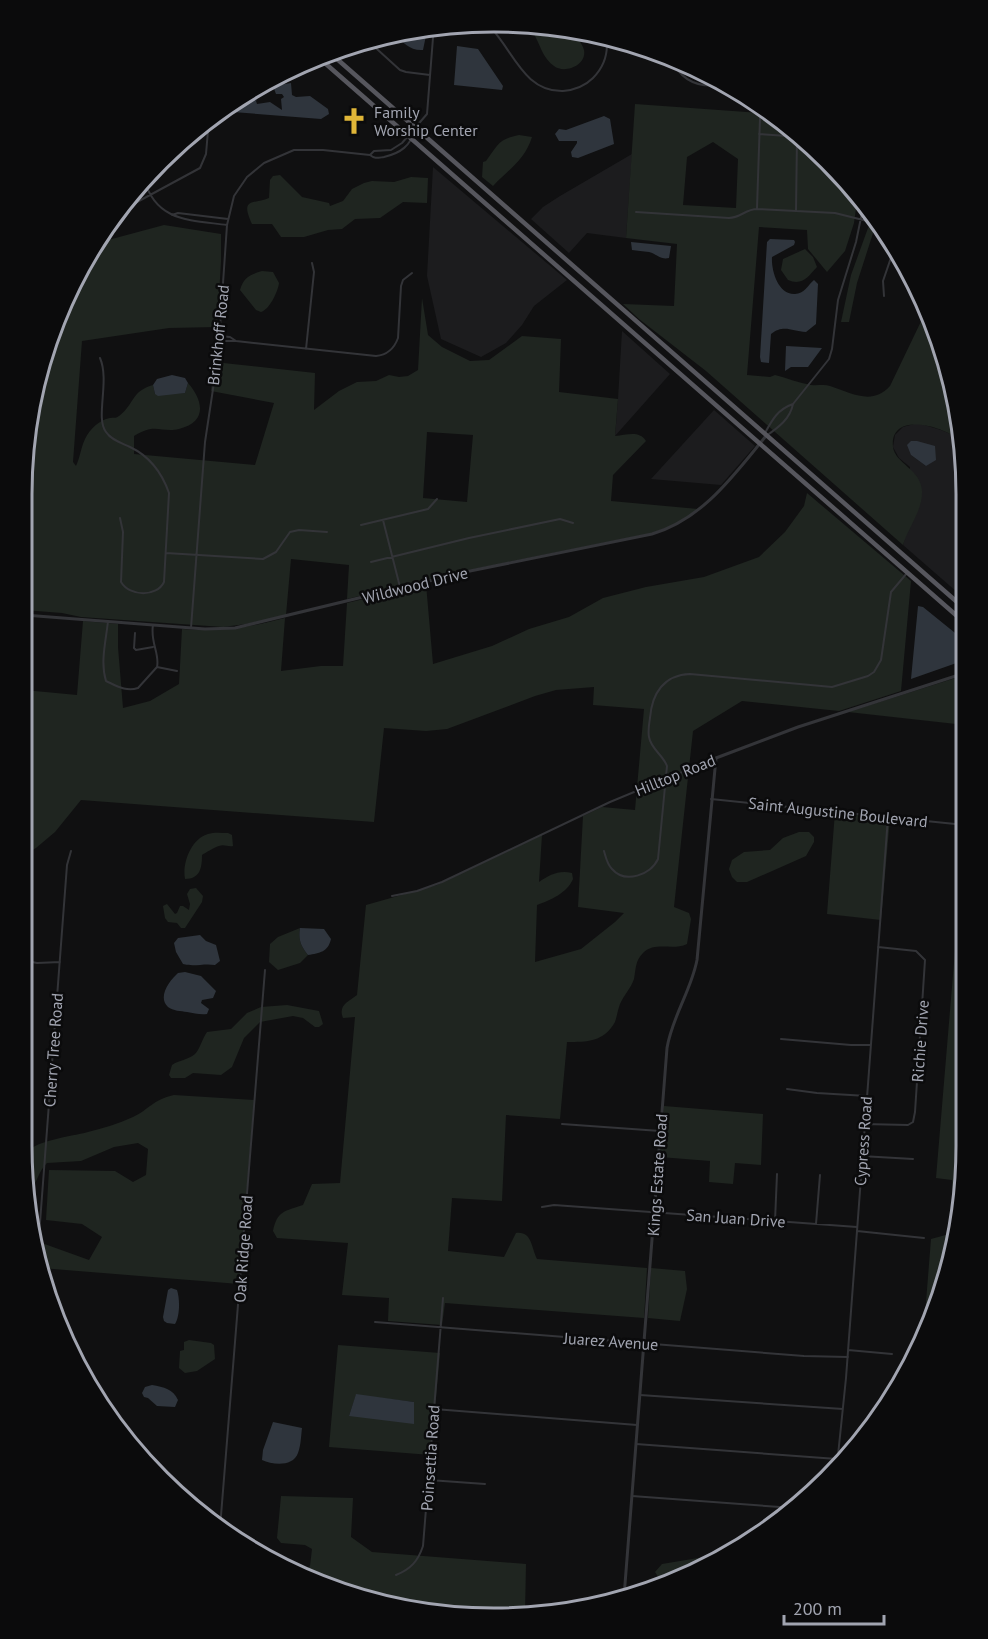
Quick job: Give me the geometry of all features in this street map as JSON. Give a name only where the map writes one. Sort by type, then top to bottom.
[{"type":"highway","points":[[336,59],[956,601]]},
{"type":"highway","points":[[326,64],[956,615]]},
{"type":"street","points":[[494,32],[530,79],[542,87],[558,90],[575,89],[584,85],[599,71],[605,61],[607,45]]},
{"type":"street","points":[[416,129],[427,114],[433,35]]},
{"type":"street","points":[[375,47],[400,70],[430,75]]},
{"type":"street","points":[[677,69],[689,81],[708,84]]},
{"type":"street","points":[[757,209],[760,118]]},
{"type":"street","name":"Brinkhoff Road","points":[[191,628],[205,442],[219,341],[227,225],[234,196],[247,177],[264,162],[281,154],[308,149],[370,155],[374,158],[394,155],[403,151],[416,129]]},
{"type":"street","points":[[135,203],[200,168],[206,154],[208,130]]},
{"type":"street","points":[[759,134],[787,136]]},
{"type":"street","name":"Brinkhoff Road","points":[[370,155],[374,151],[391,150],[410,138]]},
{"type":"street","points":[[796,211],[799,146]]},
{"type":"street","points":[[147,188],[157,206],[178,219],[227,225]]},
{"type":"street","points":[[636,212],[735,218],[746,211],[757,209],[835,213],[868,221]]},
{"type":"street","points":[[172,215],[178,213],[228,219]]},
{"type":"street","points":[[765,435],[782,425],[793,404],[829,359],[838,300],[863,214]]},
{"type":"street","points":[[884,296],[883,281],[891,257]]},
{"type":"street","points":[[306,349],[314,272],[312,264]]},
{"type":"street","points":[[219,341],[376,356],[391,350],[398,338],[401,286],[403,280],[412,273]]},
{"type":"street","points":[[219,336],[230,337],[236,341]]},
{"type":"street","points":[[100,358],[105,374],[102,418],[105,431],[115,440],[149,459],[166,485],[170,500],[164,582],[157,591],[151,593],[128,590],[123,586],[120,576],[123,532],[120,518]]},
{"type":"street","points":[[765,435],[777,413],[793,404]]},
{"type":"street","name":"Wildwood Drive","points":[[32,616],[191,628],[223,629],[247,626],[470,571],[652,534],[668,530],[687,520],[706,505],[760,444],[765,435]]},
{"type":"street","points":[[361,525],[428,509],[437,499]]},
{"type":"street","points":[[371,562],[560,519],[573,523]]},
{"type":"street","points":[[383,520],[401,588]]},
{"type":"street","points":[[166,553],[263,559],[276,552],[290,532],[299,530],[327,532]]},
{"type":"street","points":[[604,851],[610,867],[617,874],[625,877],[634,877],[648,871],[656,864],[660,855],[667,779],[665,760],[651,743],[649,736],[651,706],[661,685],[684,674],[832,687],[868,676],[874,672],[881,660],[891,592],[907,573]]},
{"type":"street","points":[[108,621],[103,656],[104,673],[106,681],[125,689],[137,689],[157,667],[158,661],[151,639],[153,625]]},
{"type":"street","points":[[135,633],[134,648],[136,650],[153,647]]},
{"type":"street","points":[[157,667],[177,671]]},
{"type":"street","name":"Hilltop Road","points":[[392,896],[417,891],[442,882],[610,802],[716,758],[808,723],[956,676]]},
{"type":"street","name":"Kings Estate Road","points":[[625,1589],[668,1040],[697,960],[716,758]]},
{"type":"street","name":"Saint Augustine Boulevard","points":[[711,799],[956,824]]},
{"type":"street","name":"Cypress Road","points":[[839,1454],[848,1357],[861,1156],[888,817]]},
{"type":"street","name":"Cherry Tree Road","points":[[39,1231],[70,851]]},
{"type":"street","name":"Richie Drive","points":[[864,1124],[908,1125],[913,1122],[915,1112],[925,960],[916,951],[878,947]]},
{"type":"street","points":[[32,962],[60,962]]},
{"type":"street","name":"Oak Ridge Road","points":[[221,1518],[265,970]]},
{"type":"street","points":[[781,1039],[851,1046],[871,1045]]},
{"type":"street","points":[[787,1089],[867,1096]]},
{"type":"street","points":[[562,1124],[660,1131]]},
{"type":"street","points":[[861,1156],[913,1159]]},
{"type":"street","points":[[775,1221],[777,1174]]},
{"type":"street","points":[[816,1224],[820,1175]]},
{"type":"street","name":"San Juan Drive","points":[[542,1207],[554,1205],[857,1227]]},
{"type":"street","points":[[857,1231],[924,1238]]},
{"type":"street","name":"Poinsettia Road","points":[[396,1575],[408,1570],[418,1559],[423,1546],[443,1298]]},
{"type":"street","name":"Juarez Avenue","points":[[375,1322],[848,1357]]},
{"type":"street","points":[[848,1350],[892,1354]]},
{"type":"street","points":[[640,1395],[843,1409]]},
{"type":"street","points":[[434,1409],[638,1425]]},
{"type":"street","points":[[636,1444],[834,1459]]},
{"type":"street","points":[[429,1480],[485,1484]]},
{"type":"street","points":[[632,1496],[782,1507]]},
{"type":"shaded area","points":[[533,33],[577,39],[584,50],[584,56],[574,67],[558,68],[545,57]]},
{"type":"shaded area","points":[[426,36],[423,50],[401,41]]},
{"type":"shaded area","points":[[457,46],[478,49],[503,86],[502,90],[454,85]]},
{"type":"shaded area","points":[[291,83],[292,95],[310,96],[328,109],[329,114],[321,119],[233,112],[259,96],[257,104],[270,102],[282,110],[281,99],[284,97],[282,94],[276,94],[274,87]]},
{"type":"shaded area","points":[[635,104],[756,113],[799,146],[856,206],[854,223],[845,251],[827,272],[808,249],[807,230],[759,227],[747,375],[770,377],[775,375],[806,384],[828,385],[862,396],[876,395],[890,386],[922,319],[941,374],[953,436],[934,427],[922,425],[900,428],[894,435],[895,453],[918,478],[922,493],[920,506],[903,545],[706,371],[623,304],[674,306],[677,244],[626,238]],"holes":[[[713,142],[738,159],[736,208],[683,205],[687,157]]]},
{"type":"shaded area","points":[[604,116],[610,119],[614,144],[578,158],[572,157],[571,152],[577,141],[559,141],[555,134],[559,129],[566,130]]},
{"type":"shaded area","points":[[519,135],[532,137],[529,145],[516,164],[493,186],[482,177],[483,162],[502,141]]},
{"type":"shaded area","points":[[632,154],[626,238],[587,233],[569,253],[531,219],[543,207],[560,196]]},
{"type":"shaded area","points":[[433,167],[567,280],[534,306],[522,325],[506,343],[481,357],[441,339],[427,276]]},
{"type":"shaded area","points":[[280,175],[302,197],[329,203],[330,206],[343,201],[352,189],[364,183],[394,182],[411,177],[428,178],[427,203],[403,202],[380,218],[355,219],[342,229],[328,230],[304,237],[281,237],[272,224],[252,224],[247,209],[250,203],[269,198],[270,180],[273,176]]},
{"type":"shaded area","points":[[164,225],[221,234],[217,327],[169,328],[82,341],[73,462],[76,466],[84,442],[92,428],[102,421],[119,416],[140,391],[153,385],[155,394],[185,393],[188,383],[197,396],[199,416],[188,426],[179,429],[153,429],[134,436],[134,454],[255,465],[274,403],[211,391],[214,362],[315,373],[314,410],[339,391],[357,382],[376,381],[389,375],[408,376],[418,370],[422,298],[428,335],[442,347],[470,361],[489,360],[522,336],[561,339],[559,392],[618,399],[615,436],[636,434],[646,441],[613,475],[611,501],[698,509],[676,524],[652,533],[469,570],[347,599],[349,565],[291,559],[286,615],[246,624],[223,627],[81,617],[32,611],[32,464],[40,404],[47,374],[79,289],[107,240]],"holes":[[[427,432],[473,435],[467,502],[423,498]]]},
{"type":"shaded area","points":[[871,226],[874,230],[857,283],[849,322],[841,322],[851,275],[868,228]]},
{"type":"shaded area","points":[[770,239],[794,240],[795,242],[794,245],[772,257],[774,275],[784,290],[798,294],[814,280],[818,284],[816,324],[806,332],[780,329],[771,334],[769,363],[761,362],[760,357],[767,242]]},
{"type":"shaded area","points":[[631,242],[671,246],[669,258],[632,250]]},
{"type":"shaded area","points":[[805,249],[813,257],[817,267],[801,281],[788,280],[781,270],[783,259]]},
{"type":"shaded area","points":[[262,271],[273,272],[279,283],[273,300],[261,312],[256,310],[240,290],[248,277]]},
{"type":"shaded area","points":[[622,331],[670,374],[615,436],[618,399]]},
{"type":"shaded area","points":[[786,346],[822,348],[808,367],[791,367],[785,371]]},
{"type":"shaded area","points":[[172,375],[185,378],[188,383],[185,393],[158,396],[155,394],[153,385],[157,379]]},
{"type":"shaded area","points":[[714,410],[755,446],[721,485],[651,479]]},
{"type":"shaded area","points":[[921,424],[953,436],[956,464],[956,591],[903,545],[906,534],[910,467],[899,458],[893,447],[895,435],[903,427]],"holes":[[[935,446],[926,466],[911,455]]]},
{"type":"shaded area","points":[[911,441],[935,446],[936,460],[926,466],[911,455],[907,445]]},
{"type":"shaded area","points":[[807,493],[911,581],[901,691],[839,711],[742,701],[693,731],[674,907],[689,913],[691,919],[687,944],[648,949],[643,953],[637,962],[633,982],[620,1004],[611,1029],[594,1040],[567,1042],[560,1119],[506,1115],[502,1201],[452,1198],[448,1251],[504,1257],[516,1233],[521,1233],[528,1237],[537,1259],[647,1268],[644,1318],[445,1303],[442,1325],[388,1321],[389,1298],[342,1295],[348,1243],[277,1238],[273,1231],[277,1219],[283,1213],[303,1205],[312,1184],[340,1183],[355,1017],[343,1018],[342,1010],[345,1004],[357,995],[366,905],[437,885],[542,835],[539,882],[562,872],[572,873],[573,879],[563,892],[537,905],[535,962],[581,949],[624,913],[578,907],[583,816],[602,807],[635,810],[644,709],[593,705],[594,687],[556,690],[535,696],[447,729],[426,731],[384,728],[374,822],[81,800],[55,832],[32,850],[32,691],[77,695],[83,621],[118,624],[123,708],[150,701],[179,684],[182,629],[234,628],[285,618],[281,671],[343,666],[347,603],[426,584],[433,664],[492,646],[529,629],[569,617],[603,598],[646,587],[704,577],[759,557],[785,532],[804,506]]},
{"type":"shaded area","points":[[918,606],[923,607],[956,634],[956,663],[911,679]]},
{"type":"shaded area","points":[[956,678],[956,724],[848,712]]},
{"type":"shaded area","points":[[835,812],[890,818],[881,920],[827,914]]},
{"type":"shaded area","points":[[799,832],[809,832],[814,837],[814,842],[806,856],[747,882],[737,882],[732,877],[729,869],[732,860],[744,852],[770,850],[783,838]]},
{"type":"shaded area","points":[[210,833],[232,835],[233,846],[221,845],[202,855],[197,875],[185,879],[186,859],[192,846]]},
{"type":"shaded area","points":[[196,888],[203,896],[202,902],[185,928],[181,928],[177,923],[168,922],[163,906],[167,904],[175,914],[180,906],[189,910],[187,894],[190,889]]},
{"type":"shaded area","points":[[300,928],[301,943],[308,955],[300,963],[278,970],[269,962],[270,944],[278,937]]},
{"type":"shaded area","points":[[300,928],[324,929],[331,939],[328,947],[308,955],[301,943]]},
{"type":"shaded area","points":[[200,935],[206,941],[216,945],[220,961],[215,965],[183,964],[174,943],[178,938]]},
{"type":"shaded area","points":[[956,939],[956,1175],[953,1208],[952,1180],[936,1178]]},
{"type":"shaded area","points":[[185,972],[201,976],[216,991],[213,998],[202,1000],[201,1003],[209,1009],[207,1014],[175,1010],[165,1003],[164,994],[168,984],[178,973]]},
{"type":"shaded area","points":[[287,1005],[319,1011],[323,1024],[315,1027],[303,1018],[293,1016],[260,1022],[244,1038],[232,1067],[221,1075],[193,1073],[185,1078],[171,1078],[169,1075],[172,1065],[195,1054],[207,1032],[231,1029],[247,1013],[261,1007]]},
{"type":"shaded area","points":[[174,1095],[254,1100],[239,1284],[48,1269],[42,1243],[89,1260],[102,1237],[82,1224],[46,1220],[49,1170],[115,1171],[133,1182],[146,1175],[148,1149],[138,1143],[114,1147],[81,1161],[47,1163],[33,1185],[32,1148],[52,1140],[116,1124],[139,1114],[161,1099]]},
{"type":"shaded area","points":[[664,1106],[763,1114],[761,1165],[735,1163],[733,1184],[709,1182],[710,1161],[660,1157]]},
{"type":"shaded area","points":[[948,1234],[941,1265],[925,1311],[931,1239]]},
{"type":"shaded area","points":[[651,1268],[685,1271],[687,1289],[680,1321],[648,1318]]},
{"type":"shaded area","points":[[171,1288],[177,1290],[179,1298],[179,1312],[175,1324],[167,1323],[163,1317],[168,1290]]},
{"type":"shaded area","points":[[189,1340],[214,1345],[215,1359],[197,1371],[185,1373],[179,1368],[180,1351],[184,1350],[184,1342]]},
{"type":"shaded area","points":[[338,1345],[440,1353],[431,1455],[329,1447]],"holes":[[[356,1395],[414,1402],[349,1416]]]},
{"type":"shaded area","points":[[152,1385],[174,1393],[178,1400],[175,1407],[157,1406],[144,1397],[142,1393],[145,1387]]},
{"type":"shaded area","points":[[356,1394],[414,1402],[414,1424],[349,1416]]},
{"type":"shaded area","points":[[273,1422],[302,1428],[298,1453],[292,1461],[277,1464],[262,1460],[263,1450]]},
{"type":"shaded area","points":[[281,1496],[353,1498],[351,1537],[372,1552],[526,1564],[525,1607],[464,1607],[404,1599],[374,1592],[308,1568],[312,1549],[305,1545],[281,1543],[277,1538]]},
{"type":"shaded area","points":[[705,1557],[658,1577],[655,1572],[662,1564]]},
{"type":"place","name":"Family Worship Center","points":[[354,121]]}]
